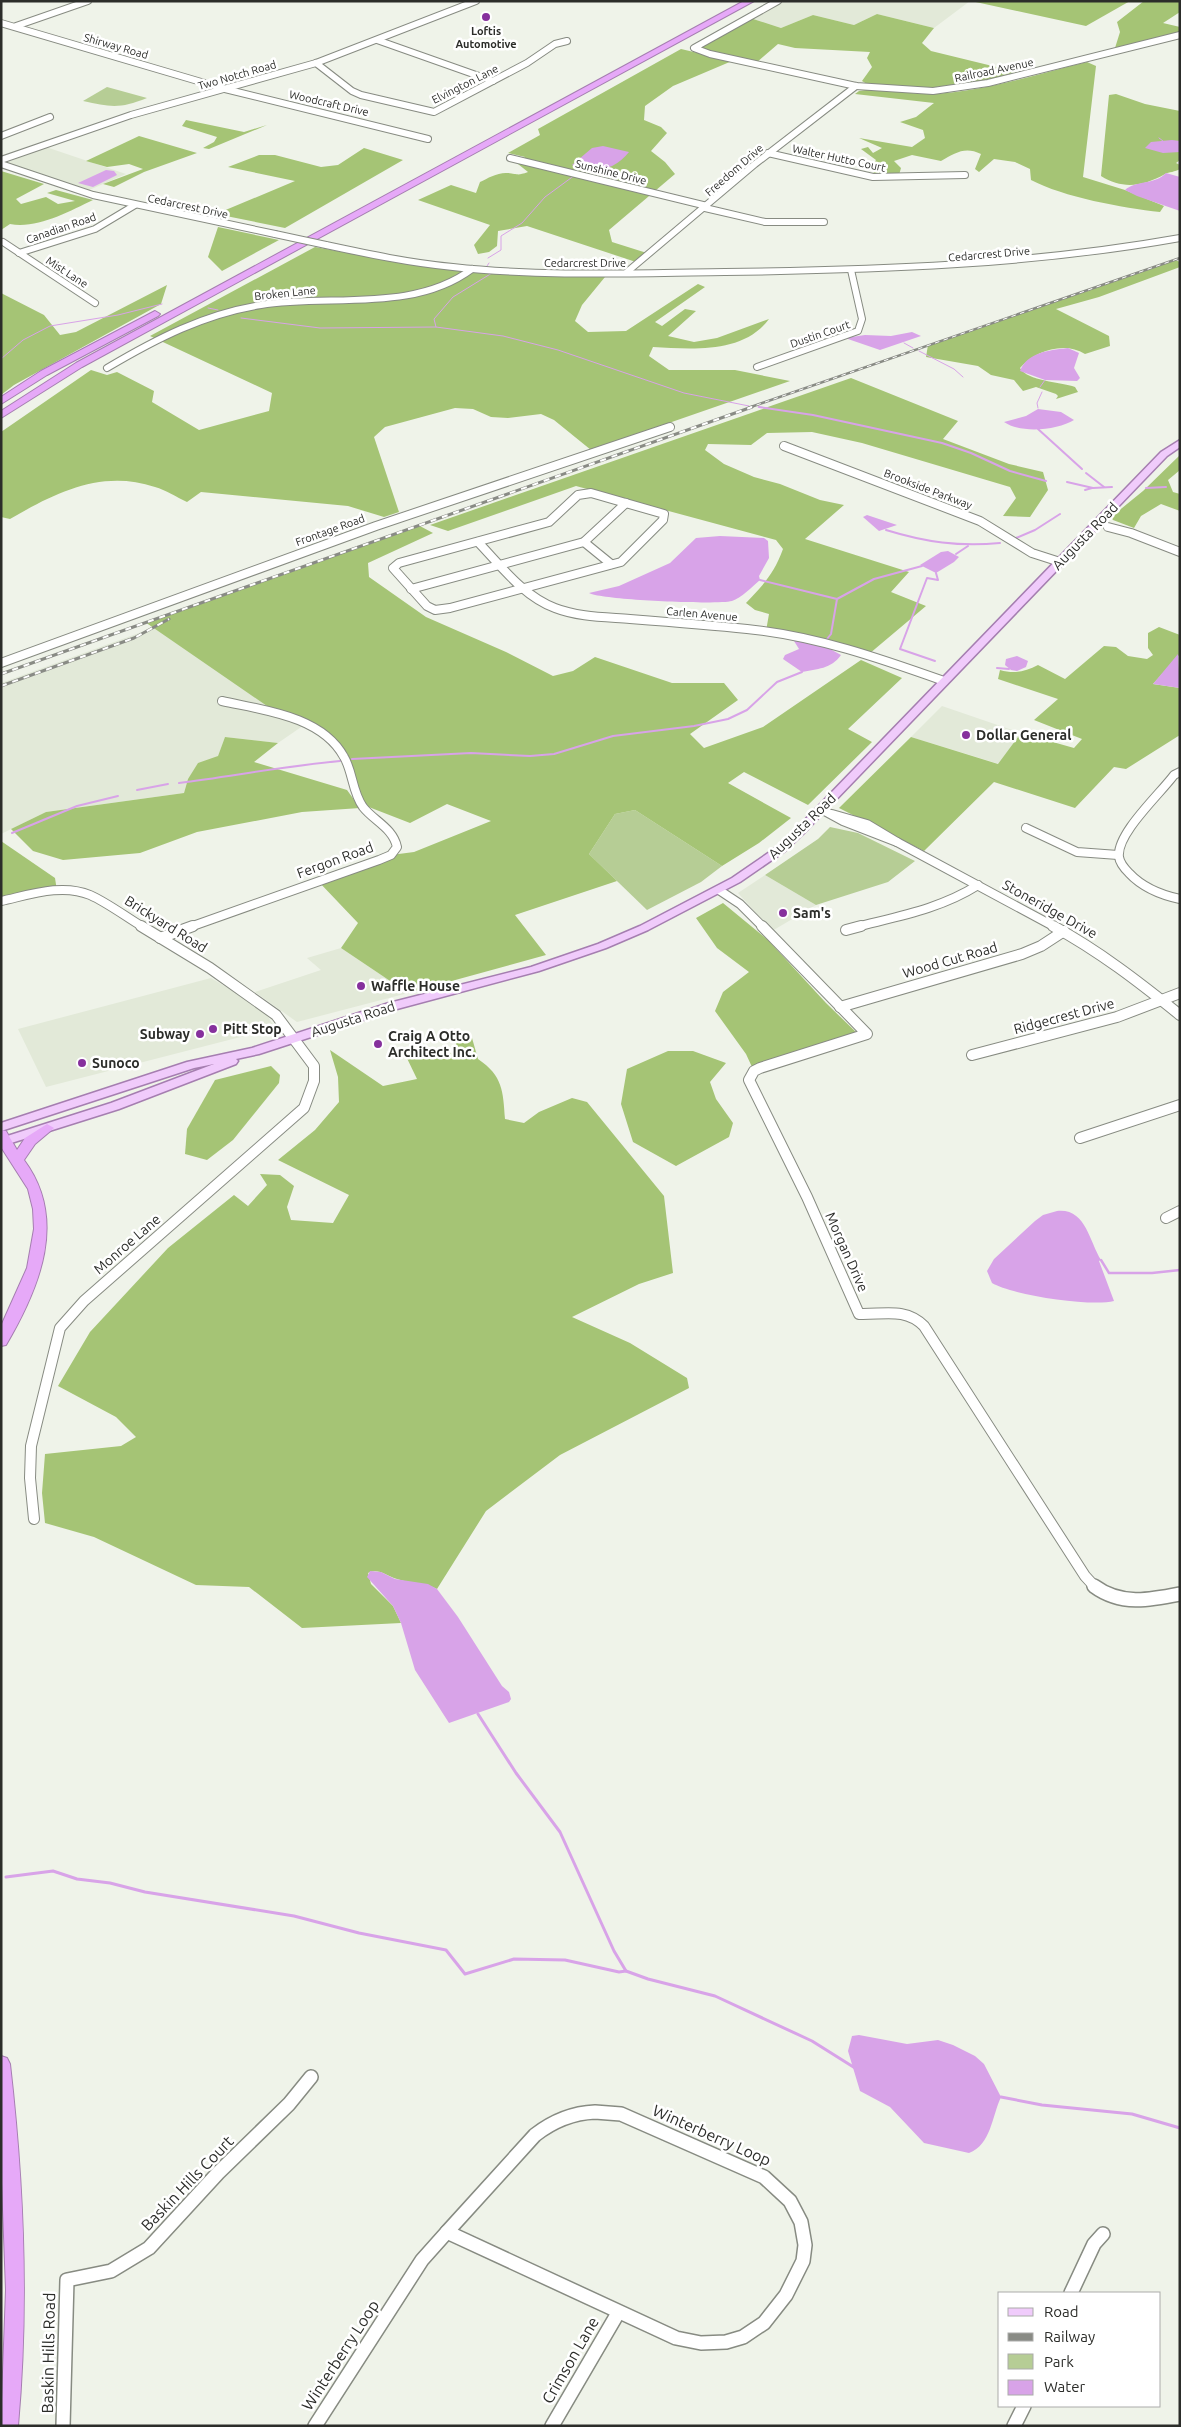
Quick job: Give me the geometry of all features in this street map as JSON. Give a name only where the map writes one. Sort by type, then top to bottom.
[{"type":"highway","points":[[1,401],[44,374],[734,1]]},
{"type":"highway","points":[[1,415],[79,365],[750,1]]},
{"type":"highway","points":[[17,1160],[30,1142],[47,1128]]},
{"type":"highway","points":[[1,1341],[30,1279],[42,1234],[35,1188],[2,1136]]},
{"type":"highway","points":[[1,2064],[16,2258],[16,2333],[8,2426]]},
{"type":"main road","name":"Augusta Road","points":[[2,1136],[47,1128],[208,1072],[255,1051],[392,1006],[535,969],[568,958],[644,928],[719,890],[753,870],[781,849],[1060,562],[1103,526],[1164,454],[1180,444]]},
{"type":"main road","name":"Augusta Road","points":[[2,1136],[191,1064],[255,1051]]},
{"type":"street","points":[[15,27],[88,1]]},
{"type":"street","name":"Two Notch Road","points":[[1,160],[106,122],[316,63],[476,1]]},
{"type":"street","name":"Railroad Avenue","points":[[778,1],[694,47],[695,50],[856,86],[924,92],[964,88],[1180,35]]},
{"type":"street","name":"Shirway Road","points":[[1,23],[226,89]]},
{"type":"street","points":[[376,40],[493,81]]},
{"type":"street","name":"Elvington Lane","points":[[316,63],[361,95],[429,112],[437,110],[493,81],[556,44],[567,41]]},
{"type":"street","name":"Freedom Drive","points":[[627,272],[768,153],[856,86]]},
{"type":"street","name":"Woodcraft Drive","points":[[226,89],[428,139]]},
{"type":"street","points":[[1,136],[50,117]]},
{"type":"street","name":"Walter Hutto Court","points":[[768,153],[873,177],[965,175]]},
{"type":"street","name":"Sunshine Drive","points":[[510,158],[770,222],[824,222]]},
{"type":"street","name":"Cedarcrest Drive","points":[[1,164],[68,188],[135,205],[396,259],[472,269],[551,273],[926,269],[1001,263],[1122,248],[1180,238]]},
{"type":"street","name":"Canadian Road","points":[[18,253],[95,230],[135,205]]},
{"type":"street","name":"Mist Lane","points":[[3,242],[96,303]]},
{"type":"street","name":"Broken Lane","points":[[107,368],[181,327],[216,314],[270,303],[411,294],[452,282],[472,269]]},
{"type":"street","name":"Dustin Court","points":[[757,367],[858,331],[862,318],[851,270]]},
{"type":"street","name":"Frontage Road","points":[[1,663],[376,526],[670,427]]},
{"type":"street","name":"Brookside Parkway","points":[[784,446],[980,521],[1032,554],[1060,562]]},
{"type":"street","points":[[591,493],[626,503],[664,514],[663,520],[621,562],[450,608],[434,610],[411,589],[393,568],[399,563],[548,522],[578,495],[591,493]]},
{"type":"street","points":[[411,589],[584,542],[626,503]]},
{"type":"street","points":[[1103,526],[1180,552]]},
{"type":"street","name":"Carlen Avenue","points":[[478,542],[524,588],[546,603],[568,612],[600,617],[779,633],[858,650],[944,682]]},
{"type":"street","points":[[584,542],[611,564]]},
{"type":"street","name":"Fergon Road","points":[[160,938],[379,860],[391,855],[397,848],[397,843],[388,831],[372,818],[361,804],[354,789],[346,759],[329,739],[313,728],[292,719],[222,701]]},
{"type":"street","points":[[1180,772],[1174,775],[1130,829],[1121,844],[1118,855],[1124,868],[1136,880],[1160,894],[1180,900]]},
{"type":"street","name":"Stoneridge Drive","points":[[821,809],[844,821],[898,842],[1064,931],[1113,962],[1180,1015]]},
{"type":"street","points":[[1026,828],[1077,852],[1118,855]]},
{"type":"street","points":[[846,930],[944,904],[964,895],[978,885]]},
{"type":"street","name":"Morgan Drive","points":[[719,890],[740,904],[867,1034],[760,1068],[754,1071],[749,1080],[807,1197],[859,1314],[876,1315],[900,1312],[910,1313],[920,1320],[1050,1518],[1085,1576],[1096,1588],[1111,1598],[1129,1601],[1148,1600],[1180,1594]]},
{"type":"street","name":"Brickyard Road","points":[[1,902],[33,894],[77,891],[109,905],[210,968],[264,1006],[276,1015],[293,1038]]},
{"type":"street","name":"Wood Cut Road","points":[[840,1007],[1022,954],[1041,946],[1064,931]]},
{"type":"street","name":"Ridgecrest Drive","points":[[972,1055],[1117,1017],[1180,993]]},
{"type":"street","name":"Monroe Lane","points":[[34,1519],[30,1478],[31,1446],[60,1328],[84,1301],[122,1266],[304,1108],[314,1081],[314,1066],[293,1038]]},
{"type":"street","points":[[1080,1138],[1180,1105]]},
{"type":"street","points":[[1166,1218],[1180,1211]]},
{"type":"street","name":"Baskin Hills Court","points":[[67,2280],[111,2271],[149,2248],[218,2173],[289,2104],[311,2077]]},
{"type":"street","name":"Winterberry Loop","points":[[315,2426],[422,2260],[534,2135],[549,2124],[564,2117],[595,2112],[621,2114],[753,2171],[774,2183],[791,2200],[801,2222],[805,2247],[804,2259],[784,2300],[770,2318],[744,2336],[724,2343],[694,2342],[676,2338],[618,2313],[448,2232]]},
{"type":"street","points":[[1071,2292],[1094,2244],[1104,2234]]},
{"type":"street","name":"Baskin Hills Road","points":[[63,2426],[67,2280]]},
{"type":"street","name":"Crimson Lane","points":[[552,2426],[618,2313]]},
{"type":"street","points":[[1014,2426],[1024,2407]]},
{"type":"shaded area","points":[[781,1],[970,1],[934,28],[877,14],[854,25],[813,15],[781,28],[750,18]]},
{"type":"shaded area","points":[[46,147],[126,174],[87,191],[6,163]]},
{"type":"shaded area","points":[[161,625],[307,723],[278,743],[225,737],[218,756],[188,779],[184,793],[46,812],[1,834],[1,683]]},
{"type":"shaded area","name":"Dollar General","points":[[942,706],[1021,733],[999,764],[911,737]]},
{"type":"shaded area","points":[[765,875],[816,905],[772,931],[738,893]]},
{"type":"shaded area","points":[[341,948],[408,993],[297,1022],[255,992],[321,970],[307,958]]},
{"type":"shaded area","points":[[211,978],[246,999],[267,1015],[275,1028],[46,1087],[18,1029]]},
{"type":"green space","points":[[971,1],[1130,1],[1086,26]]},
{"type":"green space","points":[[1144,1],[1180,1],[1180,12],[1163,23],[1180,27],[1180,33],[1115,48],[1120,32],[1117,22]]},
{"type":"green space","points":[[877,14],[934,28],[922,43],[931,51],[1017,72],[987,80],[922,89],[867,84],[862,81],[872,67],[867,58],[870,52],[795,48],[778,44],[756,63],[701,48],[702,45],[750,18],[781,28],[813,15],[854,25]]},
{"type":"green space","points":[[681,49],[732,61],[673,86],[645,106],[644,120],[661,127],[667,133],[651,151],[665,162],[675,174],[609,230],[612,242],[650,254],[639,263],[527,226],[498,231],[497,246],[489,252],[478,254],[474,245],[490,225],[418,200],[451,185],[476,193],[480,182],[493,176],[501,173],[519,174],[528,172],[518,164],[525,157],[508,153],[540,135],[538,129]]},
{"type":"green space","points":[[1087,62],[1096,66],[1083,177],[1125,190],[1164,206],[1160,212],[1111,205],[1059,192],[1031,180],[1030,169],[1015,162],[994,159],[979,172],[975,169],[981,154],[970,151],[956,153],[941,161],[912,155],[894,161],[901,168],[899,175],[874,174],[872,166],[876,160],[861,149],[868,147],[873,153],[882,148],[859,138],[912,147],[925,138],[923,130],[900,122],[916,117],[934,103],[855,94],[859,91],[877,90],[923,94],[952,93],[991,86]]},
{"type":"green space","points":[[107,87],[147,98],[115,106],[83,101]]},
{"type":"green space","points":[[1116,94],[1145,104],[1180,111],[1180,160],[1176,163],[1180,165],[1180,169],[1141,184],[1133,185],[1117,183],[1101,176],[1109,95]]},
{"type":"green space","points":[[186,120],[244,132],[267,125],[209,149],[203,148],[214,142],[217,137],[182,126]]},
{"type":"green space","points":[[139,136],[197,153],[144,172],[114,187],[103,184],[143,169],[129,164],[107,167],[86,161]]},
{"type":"green space","points":[[364,148],[403,160],[285,228],[216,214],[295,181],[228,167],[259,155],[275,155],[321,167],[338,165]]},
{"type":"green space","points":[[1,171],[44,184],[16,199],[21,204],[46,197],[58,204],[75,201],[47,193],[56,190],[93,200],[42,222],[20,225],[10,224],[1,230]]},
{"type":"green space","points":[[218,227],[279,240],[222,271],[208,257]]},
{"type":"green space","points":[[315,247],[394,261],[605,277],[582,305],[575,321],[588,332],[626,331],[698,284],[705,287],[655,322],[662,326],[685,309],[696,311],[668,336],[694,342],[717,338],[769,319],[758,330],[731,344],[700,348],[653,347],[649,356],[669,370],[735,370],[790,381],[591,450],[554,420],[541,414],[508,418],[491,417],[473,409],[455,408],[385,427],[374,437],[399,512],[384,517],[348,506],[201,492],[187,502],[155,487],[135,482],[116,481],[97,482],[79,486],[44,500],[10,519],[1,517],[1,432],[91,370],[107,375],[117,372],[154,391],[152,402],[199,430],[269,411],[272,393],[150,336]]},
{"type":"green space","points":[[1175,260],[1180,262],[1180,267],[1099,297],[1056,309],[1109,336],[1110,346],[1085,354],[1068,348],[1050,350],[1034,357],[1020,368],[1030,376],[1075,387],[1078,392],[1056,399],[1058,396],[1056,394],[1036,387],[1023,391],[1014,380],[991,375],[978,366],[926,357],[928,345]]},
{"type":"green space","points":[[167,285],[161,304],[14,385],[1,395],[1,293],[44,315],[60,335],[76,332]]},
{"type":"green space","points":[[851,378],[958,421],[943,439],[1009,464],[1043,472],[1048,490],[1030,517],[1003,516],[1016,498],[1010,487],[862,443],[812,432],[767,433],[751,445],[708,444],[705,450],[724,464],[754,477],[780,484],[820,500],[844,505],[805,539],[909,572],[891,592],[926,606],[869,654],[766,631],[769,614],[755,610],[746,603],[768,579],[780,558],[783,549],[776,540],[576,486],[448,531],[430,525]]},
{"type":"green space","points":[[1180,455],[1180,470],[1168,480],[1173,492],[1180,494],[1180,511],[1161,504],[1141,516],[1134,528],[1113,520],[1111,517],[1143,491]]},
{"type":"green space","points":[[418,525],[433,533],[368,563],[369,577],[426,617],[506,652],[553,676],[573,671],[595,657],[672,683],[724,683],[738,700],[690,734],[704,748],[763,727],[861,660],[902,678],[848,729],[872,742],[808,805],[744,772],[728,783],[791,818],[759,843],[722,866],[635,810],[615,814],[589,854],[617,881],[515,915],[546,955],[408,993],[341,948],[358,923],[318,881],[391,855],[414,852],[491,821],[447,804],[410,823],[361,804],[346,759],[322,733],[280,715],[145,622]]},
{"type":"green space","points":[[1159,627],[1180,635],[1180,654],[1153,684],[1180,688],[1180,735],[1126,769],[1114,767],[1075,808],[994,782],[924,851],[839,808],[911,737],[998,764],[1021,733],[1074,748],[1082,739],[1034,720],[1058,699],[998,679],[1000,670],[1019,672],[1038,665],[1065,679],[1104,646],[1116,647],[1128,656],[1147,659],[1153,655],[1148,648],[1148,633]]},
{"type":"green space","points":[[225,737],[278,743],[254,762],[347,790],[360,808],[302,812],[197,832],[140,853],[63,860],[33,851],[11,829],[46,812],[184,793],[188,779],[198,763],[218,756]]},
{"type":"green space","points":[[635,810],[722,866],[701,882],[647,910],[589,854],[615,814]]},
{"type":"green space","points":[[830,827],[858,833],[915,861],[888,882],[816,905],[765,875],[818,839]]},
{"type":"green space","points":[[1,841],[55,878],[57,891],[1,901]]},
{"type":"green space","points":[[723,903],[768,940],[826,1003],[858,1034],[752,1067],[746,1054],[715,1011],[723,992],[749,972],[717,948],[696,918]]},
{"type":"green space","points":[[472,1038],[478,1059],[492,1072],[500,1085],[505,1119],[524,1123],[539,1112],[572,1098],[587,1102],[664,1196],[673,1273],[639,1284],[572,1317],[630,1343],[687,1378],[689,1388],[560,1455],[486,1511],[437,1589],[427,1585],[402,1581],[380,1572],[368,1573],[371,1584],[393,1606],[401,1623],[302,1628],[249,1587],[196,1585],[94,1537],[45,1523],[42,1493],[45,1454],[121,1446],[136,1437],[116,1417],[58,1386],[90,1332],[168,1248],[234,1195],[248,1206],[267,1185],[260,1174],[280,1175],[294,1186],[287,1207],[291,1220],[333,1223],[349,1195],[278,1160],[315,1130],[339,1102],[338,1077],[330,1050],[383,1086],[417,1079],[403,1050],[418,1049],[426,1058],[453,1053],[458,1039]]},
{"type":"green space","points":[[668,1051],[693,1051],[726,1063],[710,1082],[716,1099],[733,1123],[729,1137],[676,1166],[633,1142],[621,1104],[627,1069]]},
{"type":"green space","points":[[271,1066],[280,1075],[279,1083],[233,1140],[207,1160],[185,1154],[187,1129],[215,1080]]},
{"type":"water","points":[[1180,141],[1180,152],[1163,153],[1145,148],[1151,142]]},
{"type":"water","points":[[603,146],[629,152],[624,158],[610,167],[595,171],[579,169],[572,165],[592,148]]},
{"type":"water","points":[[106,170],[114,171],[117,175],[93,187],[78,183]]},
{"type":"water","points":[[1166,173],[1180,177],[1180,211],[1125,190],[1134,185],[1162,177]]},
{"type":"water","points":[[912,332],[921,336],[880,350],[845,338],[865,335],[891,336]]},
{"type":"water","points":[[1068,348],[1079,353],[1074,368],[1080,378],[1077,381],[1045,380],[1020,371],[1028,360],[1040,353]]},
{"type":"water","points":[[1038,409],[1061,412],[1074,420],[1059,426],[1039,429],[1020,428],[1004,422],[1026,416]]},
{"type":"water","points":[[867,515],[897,525],[879,531],[863,517]]},
{"type":"water","points":[[720,536],[764,538],[768,541],[769,558],[759,576],[760,580],[735,600],[722,602],[659,601],[615,598],[589,593],[619,586],[670,563],[696,538]]},
{"type":"water","points":[[948,551],[959,557],[936,573],[920,565],[941,552]]},
{"type":"water","points":[[795,639],[821,644],[841,655],[828,666],[802,672],[783,659],[785,655],[799,649],[794,641]]},
{"type":"water","points":[[1178,654],[1180,688],[1153,684]]},
{"type":"water","points":[[1017,656],[1028,661],[1026,667],[1017,671],[1011,670],[1005,665],[1006,659]]},
{"type":"water","points":[[1057,1211],[1067,1211],[1081,1220],[1101,1260],[1099,1261],[1114,1301],[1088,1302],[1052,1299],[1016,1292],[992,1283],[987,1271],[994,1259],[1035,1221],[1043,1215]]},
{"type":"water","points":[[370,1571],[381,1572],[395,1579],[428,1584],[437,1589],[458,1617],[502,1686],[509,1692],[511,1699],[509,1702],[449,1723],[415,1670],[401,1623],[393,1606],[367,1577]]},
{"type":"water","points":[[859,2035],[907,2044],[938,2040],[975,2056],[984,2064],[1001,2097],[990,2129],[982,2144],[969,2153],[924,2143],[890,2107],[860,2091],[848,2051],[852,2036]]},
{"type":"waterway","points":[[1159,138],[1163,141]]},
{"type":"waterway","points":[[488,258],[501,250],[501,236],[522,223],[545,197],[575,175]]},
{"type":"waterway","points":[[436,327],[434,319],[453,297],[492,273]]},
{"type":"waterway","points":[[1,359],[23,340],[50,326],[118,315],[162,304]]},
{"type":"waterway","points":[[208,308],[218,310]]},
{"type":"waterway","points":[[241,318],[320,328],[436,327]]},
{"type":"waterway","points":[[436,327],[503,336],[558,350],[684,393],[749,406]]},
{"type":"waterway","points":[[904,343],[913,348]]},
{"type":"waterway","points":[[919,351],[954,369],[963,377]]},
{"type":"waterway","points":[[1040,387],[1045,380]]},
{"type":"waterway","points":[[1038,408],[1037,403],[1042,392]]},
{"type":"waterway","points":[[761,407],[768,408]]},
{"type":"waterway","points":[[761,407],[813,415],[942,443],[971,453],[1010,471],[1046,481]]},
{"type":"waterway","points":[[1038,429],[1082,469]]},
{"type":"waterway","points":[[1086,473],[1104,487]]},
{"type":"waterway","points":[[1067,482],[1093,488],[1112,487]]},
{"type":"waterway","points":[[1146,488],[1166,487]]},
{"type":"waterway","points":[[1085,490],[1092,488]]},
{"type":"waterway","points":[[1016,538],[1035,530],[1060,514]]},
{"type":"waterway","points":[[886,530],[942,543],[1000,543]]},
{"type":"waterway","points":[[956,554],[968,546]]},
{"type":"waterway","points":[[837,599],[874,579],[922,566]]},
{"type":"waterway","points":[[935,661],[900,649],[927,578],[938,580],[936,573]]},
{"type":"waterway","points":[[760,580],[837,599]]},
{"type":"waterway","points":[[827,639],[831,634],[837,599]]},
{"type":"waterway","points":[[997,668],[1009,669]]},
{"type":"waterway","points":[[352,759],[471,753],[530,756],[554,754],[613,736],[694,726],[728,719],[747,710],[777,682],[802,672]]},
{"type":"waterway","points":[[179,783],[340,761]]},
{"type":"waterway","points":[[137,790],[168,784]]},
{"type":"waterway","points":[[12,833],[77,806],[118,796]]},
{"type":"waterway","points":[[1101,1260],[1109,1273],[1152,1273],[1180,1270]]},
{"type":"waterway","points":[[478,1714],[516,1773],[560,1832],[614,1951],[626,1971]]},
{"type":"waterway","points":[[6,1877],[53,1871],[77,1879],[110,1883],[145,1892],[294,1916],[359,1933],[446,1950],[465,1974],[514,1959],[565,1960],[619,1972],[626,1971]]},
{"type":"waterway","points":[[626,1971],[648,1979],[715,1996],[812,2041],[855,2068]]},
{"type":"waterway","points":[[1001,2097],[1042,2105],[1132,2114],[1180,2128]]},
{"type":"railway","points":[[748,408],[1180,258]]},
{"type":"railway","points":[[1,674],[752,407]]},
{"type":"railway","points":[[1,686],[134,638],[169,619]]},
{"type":"place","name":"Loftis Automotive","points":[[486,17]]},
{"type":"place","name":"Dollar General","points":[[966,735]]},
{"type":"place","name":"Sam's","points":[[783,913]]},
{"type":"place","name":"Waffle House","points":[[361,986]]},
{"type":"place","name":"Pitt Stop","points":[[213,1029]]},
{"type":"place","name":"Subway","points":[[200,1034]]},
{"type":"place","name":"Craig A Otto Architect Inc.","points":[[378,1044]]},
{"type":"place","name":"Sunoco","points":[[82,1063]]}]
